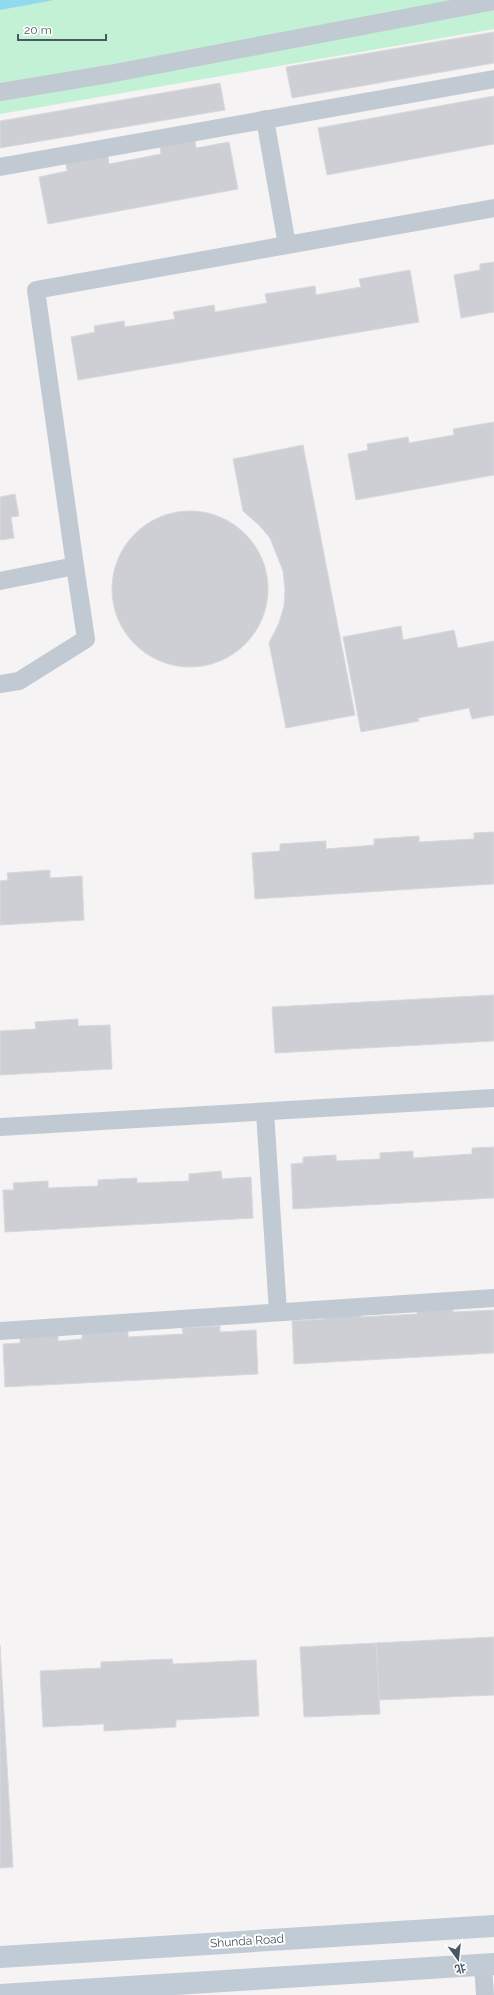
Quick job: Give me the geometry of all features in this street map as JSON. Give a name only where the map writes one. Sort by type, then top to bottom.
[{"type":"main road","name":"Shunda Road","points":[[0,1956],[494,1926]]},
{"type":"main road","points":[[0,1995],[489,1964]]},
{"type":"lane","points":[[0,92],[109,74],[494,1]]},
{"type":"lane","points":[[0,167],[494,79]]},
{"type":"lane","points":[[265,119],[287,245]]},
{"type":"lane","points":[[0,684],[19,681],[86,639],[36,290],[494,208]]},
{"type":"lane","points":[[0,581],[75,566]]},
{"type":"lane","points":[[0,1127],[494,1098]]},
{"type":"lane","points":[[264,1112],[278,1312]]},
{"type":"lane","points":[[0,1331],[494,1298]]},
{"type":"lane","points":[[485,1995],[489,1964]]},
{"type":"green space","points":[[0,0],[494,0],[494,29],[0,114]]},
{"type":"water","points":[[0,0],[54,0],[0,10]]},
{"type":"building","points":[[494,32],[494,63],[292,98],[286,67]]},
{"type":"building","points":[[220,83],[225,110],[0,148],[0,121]]},
{"type":"building","points":[[494,96],[494,144],[327,175],[318,128]]},
{"type":"building","points":[[195,140],[196,148],[229,142],[238,189],[48,224],[39,177],[67,171],[66,163],[108,155],[109,164],[161,154],[160,147]]},
{"type":"building","points":[[494,262],[494,312],[461,318],[454,275],[480,270],[480,264]]},
{"type":"building","points":[[410,270],[419,322],[78,380],[71,337],[95,332],[94,326],[124,321],[125,327],[175,319],[173,312],[214,305],[215,312],[267,303],[265,294],[315,286],[316,295],[361,287],[359,279]]},
{"type":"building","points":[[494,422],[494,475],[356,500],[348,454],[368,450],[367,444],[408,437],[409,443],[454,435],[453,429]]},
{"type":"building","points":[[303,445],[355,715],[286,728],[269,643],[279,623],[284,606],[285,589],[283,571],[270,538],[260,526],[243,511],[233,459]]},
{"type":"building","points":[[15,494],[19,516],[11,517],[14,538],[0,540],[0,497]]},
{"type":"building","points":[[190,511],[220,517],[233,524],[245,534],[255,546],[262,559],[268,589],[262,619],[255,632],[245,644],[233,654],[220,661],[190,667],[160,661],[147,654],[135,644],[125,632],[118,619],[112,589],[118,559],[125,546],[135,534],[147,524],[160,517]]},
{"type":"building","points":[[401,626],[403,640],[454,630],[458,648],[494,641],[494,715],[472,719],[469,708],[418,718],[419,721],[361,732],[343,637]]},
{"type":"building","points":[[494,832],[494,884],[255,899],[252,853],[280,851],[280,844],[326,841],[326,849],[374,845],[374,839],[419,836],[419,842],[474,839],[474,833]]},
{"type":"building","points":[[50,870],[50,878],[82,876],[84,920],[0,925],[0,881],[8,880],[7,873]]},
{"type":"building","points":[[494,995],[494,1041],[275,1053],[272,1007]]},
{"type":"building","points":[[78,1019],[78,1026],[110,1025],[112,1069],[0,1075],[0,1031],[36,1029],[35,1022]]},
{"type":"building","points":[[494,1147],[494,1198],[293,1209],[291,1164],[303,1163],[303,1157],[336,1155],[336,1161],[380,1159],[380,1153],[413,1151],[413,1158],[472,1154],[472,1148]]},
{"type":"building","points":[[221,1171],[222,1179],[251,1177],[253,1218],[5,1232],[3,1190],[14,1190],[13,1183],[48,1181],[48,1188],[98,1186],[98,1180],[137,1178],[137,1183],[189,1181],[189,1174]]},
{"type":"building","points":[[453,1305],[453,1312],[494,1310],[494,1353],[294,1364],[292,1321],[324,1319],[324,1312],[361,1310],[361,1317],[417,1314],[417,1307]]},
{"type":"building","points":[[220,1326],[220,1332],[256,1330],[258,1374],[5,1387],[3,1344],[20,1343],[20,1337],[58,1335],[58,1341],[82,1339],[82,1334],[128,1331],[128,1337],[183,1334],[182,1328]]},
{"type":"building","points":[[494,1637],[494,1695],[379,1700],[376,1643]]},
{"type":"building","points":[[376,1643],[380,1714],[304,1717],[300,1647]]},
{"type":"building","points":[[0,1645],[13,1867],[0,1868]]},
{"type":"building","points":[[172,1659],[173,1664],[256,1660],[259,1716],[176,1720],[176,1727],[104,1731],[104,1724],[43,1727],[40,1671],[101,1668],[101,1662]]}]
